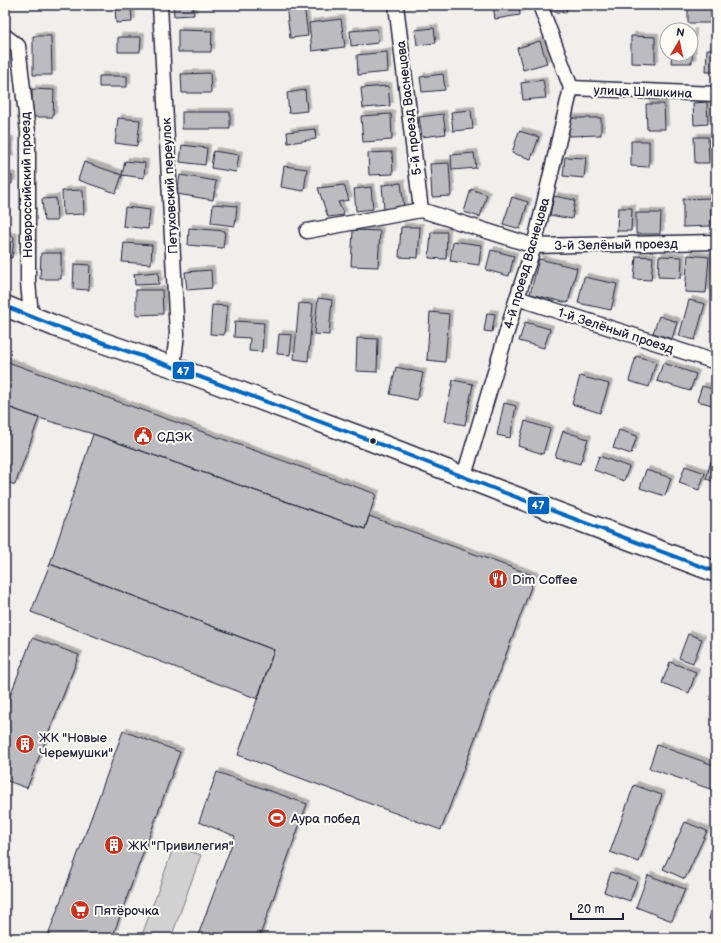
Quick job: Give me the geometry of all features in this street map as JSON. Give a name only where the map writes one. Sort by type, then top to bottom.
[{"type":"street","name":"Петуховский переулок","points":[[160,5],[177,334],[173,367]]},
{"type":"street","name":"5-й проезд Васнецова","points":[[396,5],[421,210]]},
{"type":"street","points":[[540,5],[570,88]]},
{"type":"street","name":"Новороссийский проезд","points":[[5,36],[18,46],[28,132],[28,282],[31,316]]},
{"type":"street","name":"улица Шишкина","points":[[570,88],[716,94]]},
{"type":"street","name":"4-й проезд Васнецова","points":[[464,476],[534,246],[570,88]]},
{"type":"street","name":"3-й Зелёный проезд","points":[[307,231],[421,210],[534,246],[716,242]]},
{"type":"street","name":"1-й Зелёный проезд","points":[[517,298],[716,362]]},
{"type":"street","points":[[5,306],[55,326],[173,367],[372,440],[500,491],[716,572]]},
{"type":"shaded area","points":[[174,846],[201,855],[171,938],[141,938]]},
{"type":"building","points":[[115,5],[131,5],[132,22],[116,23]]},
{"type":"building","points":[[173,5],[193,5],[194,15],[174,16]]},
{"type":"building","points":[[286,5],[304,5],[308,36],[290,38]]},
{"type":"building","points":[[493,5],[519,5],[520,15],[495,19]]},
{"type":"building","points":[[549,5],[567,5],[566,13],[548,11]]},
{"type":"building","points":[[688,5],[711,5],[711,23],[688,22]]},
{"type":"building","points":[[341,19],[345,47],[312,51],[309,23]]},
{"type":"building","points":[[434,28],[436,43],[417,45],[415,30]]},
{"type":"building","points":[[377,29],[378,43],[351,46],[350,31]]},
{"type":"building","points":[[178,30],[212,31],[211,52],[178,52]]},
{"type":"building","points":[[33,36],[51,36],[52,75],[33,75]]},
{"type":"building","points":[[631,36],[655,37],[655,64],[631,63]]},
{"type":"building","points":[[118,37],[141,37],[140,52],[118,52]]},
{"type":"building","points":[[540,41],[547,63],[523,70],[517,48]]},
{"type":"building","points":[[707,49],[716,49],[716,72],[706,72]]},
{"type":"building","points":[[387,52],[388,72],[358,75],[357,55]]},
{"type":"building","points":[[671,62],[692,62],[692,63]]},
{"type":"building","points":[[210,73],[211,93],[182,93],[181,74]]},
{"type":"building","points":[[443,74],[445,90],[422,92],[420,77]]},
{"type":"building","points":[[99,76],[127,76],[127,87],[99,87]]},
{"type":"building","points":[[543,80],[546,98],[523,100],[521,83]]},
{"type":"building","points":[[388,86],[390,106],[363,108],[361,88]]},
{"type":"building","points":[[32,89],[54,90],[53,117],[32,117]]},
{"type":"building","points":[[305,90],[307,111],[289,113],[287,93]]},
{"type":"building","points":[[707,102],[708,124],[694,125],[693,103]]},
{"type":"building","points":[[646,104],[664,104],[665,129],[647,129]]},
{"type":"building","points":[[471,110],[473,129],[453,131],[451,112]]},
{"type":"building","points":[[182,112],[230,112],[230,129],[182,129]]},
{"type":"building","points":[[391,114],[392,140],[363,142],[361,116]]},
{"type":"building","points":[[443,114],[446,134],[422,137],[419,117]]},
{"type":"building","points":[[118,118],[140,120],[137,146],[115,143]]},
{"type":"building","points":[[568,118],[601,118],[601,135],[569,136]]},
{"type":"building","points":[[315,129],[316,139],[288,143],[287,132]]},
{"type":"building","points":[[519,131],[539,137],[531,159],[512,153]]},
{"type":"building","points":[[694,137],[708,137],[709,163],[695,163]]},
{"type":"building","points":[[5,140],[10,140],[10,159],[5,159]]},
{"type":"building","points":[[631,141],[649,141],[649,167],[631,166]]},
{"type":"building","points":[[182,145],[207,148],[205,165],[180,162]]},
{"type":"building","points":[[213,151],[239,155],[236,172],[211,168]]},
{"type":"building","points":[[392,152],[393,174],[369,175],[368,153]]},
{"type":"building","points":[[474,153],[476,168],[452,170],[451,155]]},
{"type":"building","points":[[565,157],[586,158],[584,178],[563,176]]},
{"type":"building","points":[[125,161],[145,163],[144,178],[122,175]]},
{"type":"building","points":[[84,162],[122,175],[116,193],[78,180]]},
{"type":"building","points":[[449,163],[451,196],[432,197],[430,164]]},
{"type":"building","points":[[284,166],[307,169],[304,191],[281,187]]},
{"type":"building","points":[[5,175],[12,176],[12,184],[5,184]]},
{"type":"building","points":[[180,175],[216,181],[213,200],[177,194]]},
{"type":"building","points":[[401,183],[404,207],[384,209],[382,185]]},
{"type":"building","points":[[344,185],[349,200],[338,202],[344,215],[328,217],[318,188]]},
{"type":"building","points":[[371,187],[373,209],[356,211],[354,189]]},
{"type":"building","points":[[471,189],[487,195],[480,217],[464,212]]},
{"type":"building","points":[[83,190],[84,214],[63,215],[62,191]]},
{"type":"building","points":[[554,196],[575,200],[572,219],[550,215]]},
{"type":"building","points":[[512,197],[528,202],[520,229],[503,224]]},
{"type":"building","points":[[56,198],[57,221],[44,221],[42,199]]},
{"type":"building","points":[[711,198],[711,226],[683,227],[683,199]]},
{"type":"building","points":[[213,204],[237,206],[235,226],[211,223]]},
{"type":"building","points":[[125,207],[150,210],[148,229],[123,226]]},
{"type":"building","points":[[618,208],[632,208],[631,231],[617,231]]},
{"type":"building","points":[[636,213],[661,213],[660,234],[636,234]]},
{"type":"building","points":[[401,227],[420,227],[418,258],[399,257]]},
{"type":"building","points":[[189,228],[225,231],[223,248],[188,245]]},
{"type":"building","points":[[353,230],[380,231],[378,267],[351,266]]},
{"type":"building","points":[[431,232],[447,232],[446,259],[429,258]]},
{"type":"building","points":[[5,236],[14,237],[12,258],[5,257]]},
{"type":"building","points":[[453,241],[481,245],[479,265],[450,261]]},
{"type":"building","points":[[124,243],[152,245],[151,264],[122,262]]},
{"type":"building","points":[[491,250],[514,256],[509,276],[486,270]]},
{"type":"building","points":[[41,253],[61,253],[61,279],[40,279]]},
{"type":"building","points":[[688,255],[709,257],[706,293],[685,292]]},
{"type":"building","points":[[636,256],[653,257],[651,280],[634,279]]},
{"type":"building","points":[[659,256],[682,257],[681,278],[658,277]]},
{"type":"building","points":[[539,259],[577,268],[568,303],[530,294]]},
{"type":"building","points":[[74,264],[90,265],[89,290],[73,289]]},
{"type":"building","points":[[211,270],[212,288],[187,290],[185,272]]},
{"type":"building","points":[[158,272],[159,284],[135,285],[134,274]]},
{"type":"building","points":[[584,277],[617,284],[611,310],[578,303]]},
{"type":"building","points":[[136,290],[162,290],[163,314],[136,315]]},
{"type":"building","points":[[318,298],[332,300],[329,335],[314,334]]},
{"type":"building","points":[[689,300],[705,304],[695,340],[679,336]]},
{"type":"building","points":[[299,303],[313,304],[308,361],[294,359]]},
{"type":"building","points":[[212,305],[227,306],[224,335],[210,334]]},
{"type":"building","points":[[430,312],[449,314],[445,362],[427,360]]},
{"type":"building","points":[[487,313],[495,314],[492,332],[484,331]]},
{"type":"building","points":[[659,316],[677,322],[672,339],[653,333]]},
{"type":"building","points":[[235,321],[264,323],[262,352],[249,351],[250,338],[234,337]]},
{"type":"building","points":[[525,322],[550,329],[544,348],[519,341]]},
{"type":"building","points":[[279,334],[292,335],[290,355],[277,354]]},
{"type":"building","points":[[357,338],[378,339],[377,372],[356,371]]},
{"type":"building","points":[[636,356],[656,362],[649,387],[629,381]]},
{"type":"building","points":[[5,361],[376,494],[365,529],[93,434],[5,406]]},
{"type":"building","points":[[663,363],[696,374],[690,391],[657,381]]},
{"type":"building","points":[[396,367],[423,373],[417,400],[390,394]]},
{"type":"building","points":[[580,376],[609,384],[600,413],[572,404]]},
{"type":"building","points":[[453,380],[473,384],[465,425],[445,421]]},
{"type":"building","points":[[702,386],[716,390],[716,406],[697,401]]},
{"type":"building","points":[[504,403],[516,406],[510,438],[497,435]]},
{"type":"building","points":[[5,406],[39,418],[15,485],[5,481]]},
{"type":"building","points":[[525,421],[550,429],[543,454],[518,446]]},
{"type":"building","points":[[619,430],[637,436],[631,454],[613,448]]},
{"type":"building","points":[[563,431],[588,439],[580,464],[555,457]]},
{"type":"building","points":[[93,434],[365,529],[369,516],[535,576],[441,830],[238,755],[274,650],[50,564]]},
{"type":"building","points":[[599,456],[629,467],[624,481],[594,470]]},
{"type":"building","points":[[711,461],[716,463],[716,482],[706,479]]},
{"type":"building","points":[[685,466],[705,473],[699,490],[679,483]]},
{"type":"building","points":[[646,470],[671,478],[665,496],[640,488]]},
{"type":"building","points":[[50,564],[274,650],[258,699],[31,612]]},
{"type":"building","points":[[688,634],[702,639],[693,663],[679,658]]},
{"type":"building","name":"ЖК \"Новые Черемушки\"","points":[[32,638],[79,655],[27,788],[5,780],[5,709]]},
{"type":"building","points":[[670,662],[696,672],[689,693],[662,683]]},
{"type":"building","name":"ЖК \"Привилегия\"","points":[[123,731],[180,752],[112,938],[47,938]]},
{"type":"building","points":[[657,745],[716,766],[716,791],[649,768]]},
{"type":"building","name":"ЖК \"Привилегия\"","points":[[217,772],[307,804],[259,938],[197,938],[235,836],[199,822]]},
{"type":"building","points":[[634,785],[662,795],[639,862],[610,852]]},
{"type":"building","points":[[685,822],[707,831],[685,879],[663,869]]},
{"type":"building","points":[[611,872],[637,881],[630,901],[604,892]]},
{"type":"building","points":[[648,875],[685,889],[672,921],[636,907]]},
{"type":"building","points":[[716,897],[716,921],[709,919]]},
{"type":"transit line","name":"47","points":[[5,306],[55,326],[173,367],[372,441],[716,572]]},
{"type":"place","name":"СДЭК","points":[[143,436]]},
{"type":"place","name":"Dim Coffee","points":[[498,579]]},
{"type":"place","name":"ЖК \"Новые Черемушки\"","points":[[25,744]]},
{"type":"place","name":"Аура побед","points":[[277,818]]},
{"type":"place","name":"ЖК \"Привилегия\"","points":[[114,845]]},
{"type":"place","name":"Пятёрочка","points":[[80,910]]}]
